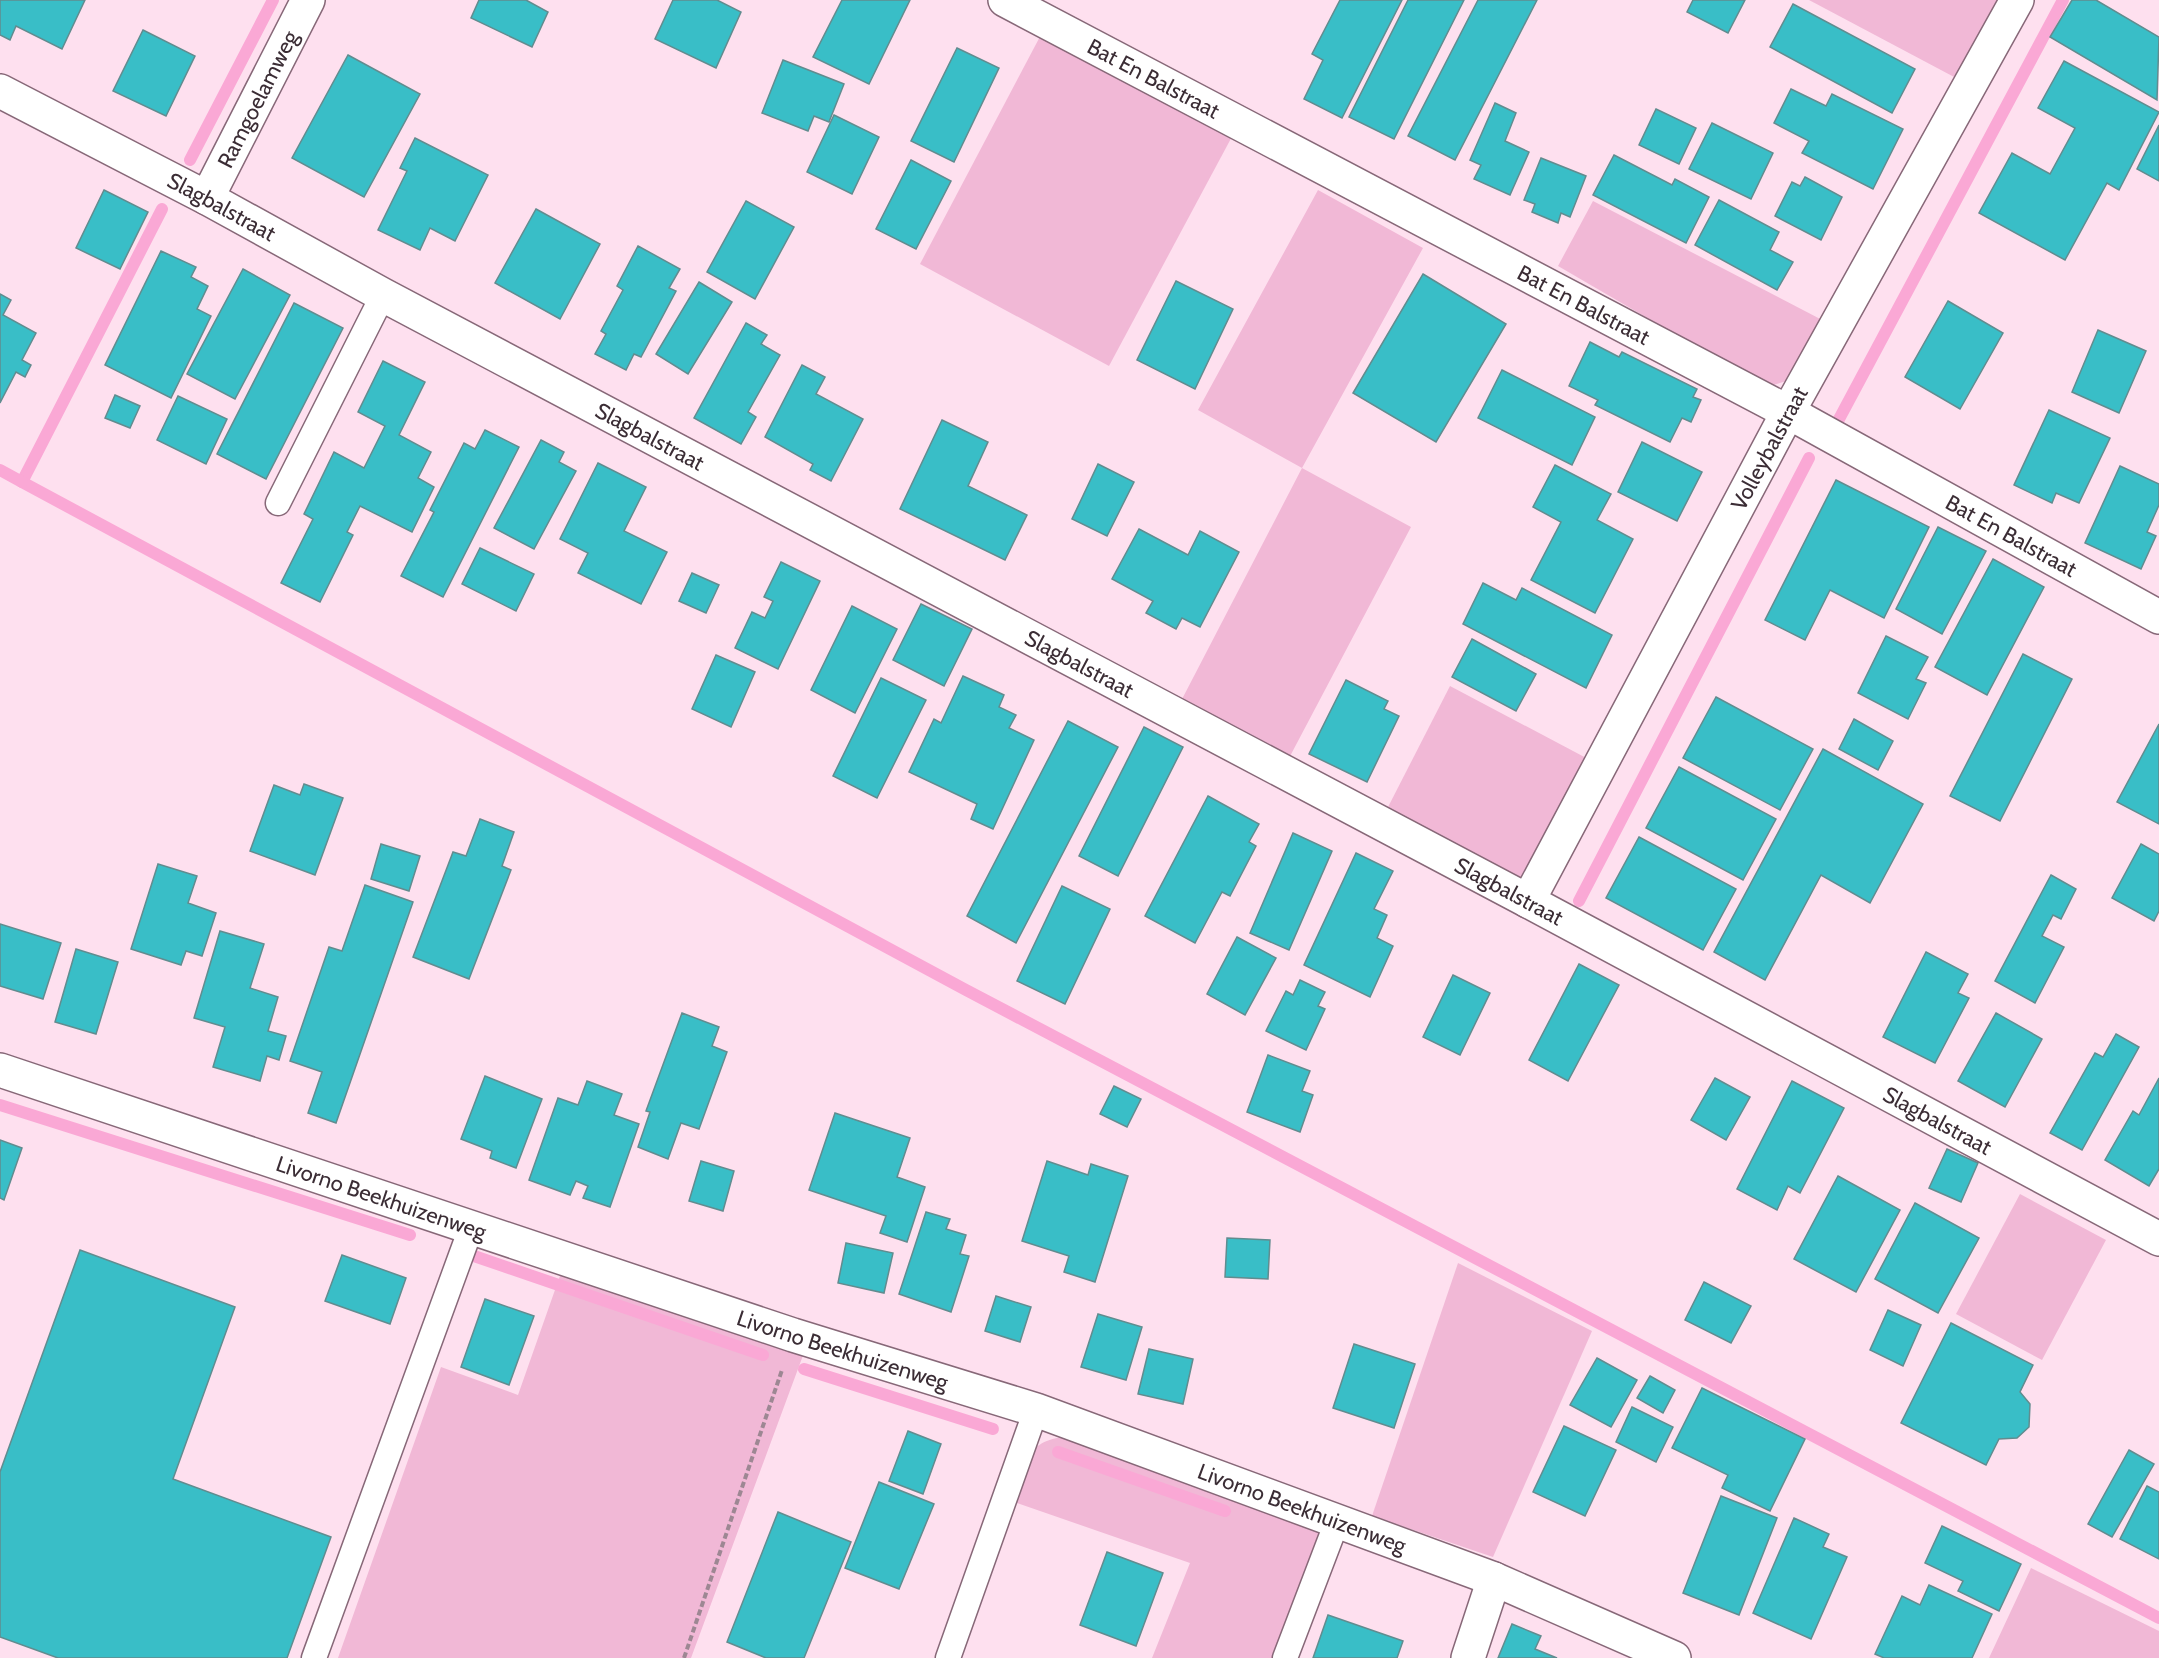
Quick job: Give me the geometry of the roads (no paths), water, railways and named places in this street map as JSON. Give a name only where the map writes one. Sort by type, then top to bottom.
[{"type":"street","name":"Ramgoelamweg","points":[[207,198],[308,0]]},
{"type":"street","name":"Bat En Balstraat","points":[[1005,0],[1788,412],[2159,617]]},
{"type":"street","name":"Volleybalstraat","points":[[1528,901],[1788,412],[2017,0]]},
{"type":"street","name":"Slagbalstraat","points":[[0,91],[207,198],[383,295],[1528,901],[2159,1239]]},
{"type":"street","name":"Livorno Beekhuizenweg","points":[[0,1070],[793,1335],[1036,1410],[1338,1519],[1494,1579],[1674,1658]]},
{"type":"street","points":[[1468,1658],[1494,1579]]},
{"type":"lane","points":[[278,503],[383,295]]},
{"type":"lane","points":[[314,1658],[471,1228]]},
{"type":"lane","points":[[948,1658],[1036,1410]]},
{"type":"lane","points":[[1285,1658],[1338,1519]]},
{"type":"waterway","points":[[190,160],[273,0]]},
{"type":"waterway","points":[[1838,421],[2063,0]]},
{"type":"waterway","points":[[162,209],[22,482],[966,990],[2159,1618]]},
{"type":"waterway","points":[[1579,901],[1809,458]]},
{"type":"waterway","points":[[0,470],[22,482]]},
{"type":"waterway","points":[[0,1105],[410,1235]]},
{"type":"waterway","points":[[474,1256],[763,1355]]},
{"type":"waterway","points":[[804,1369],[993,1429]]},
{"type":"waterway","points":[[1058,1452],[1225,1511]]}]
